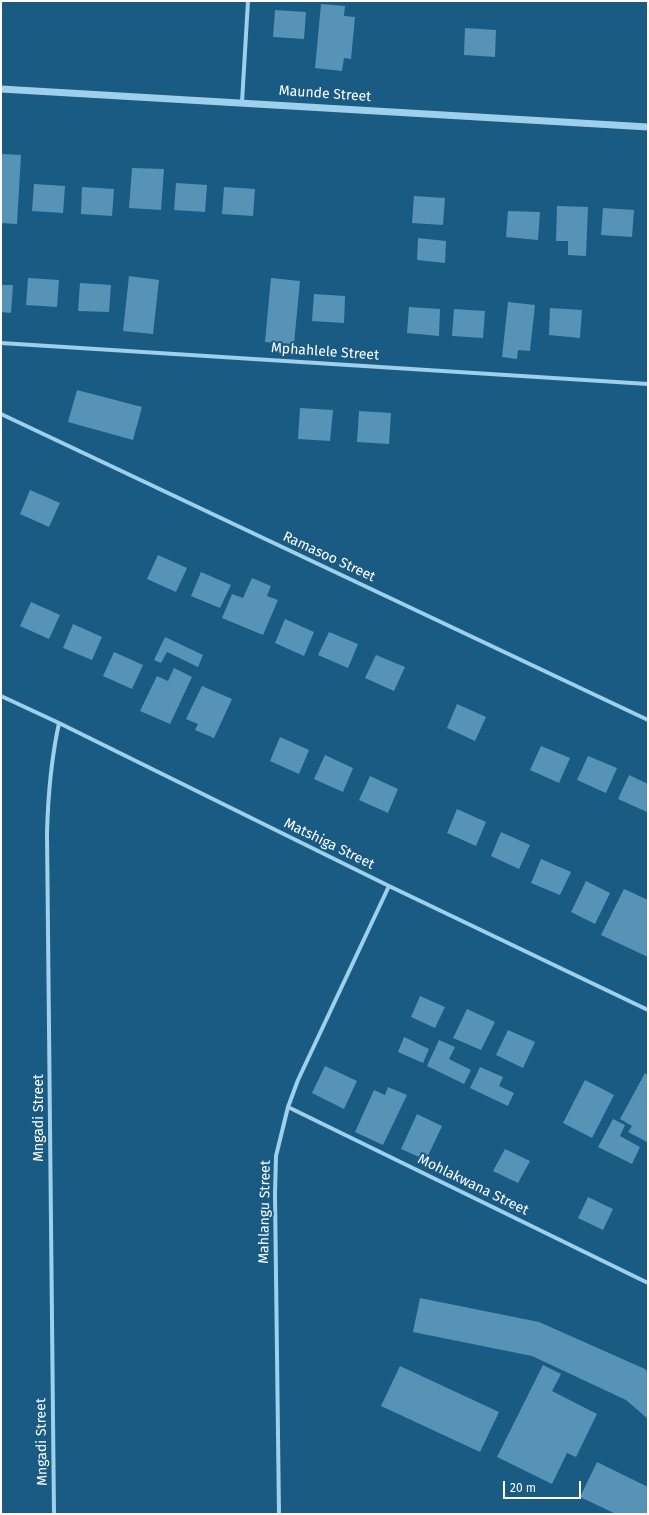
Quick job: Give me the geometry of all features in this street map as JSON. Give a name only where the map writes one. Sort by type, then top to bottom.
[{"type":"street","points":[[242,102],[248,1]]},
{"type":"street","name":"Maunde Street","points":[[1,89],[648,127]]},
{"type":"street","name":"Mphahlele Street","points":[[1,343],[648,384]]},
{"type":"street","name":"Ramasoo Street","points":[[1,414],[648,720]]},
{"type":"street","name":"Matshiga Street","points":[[1,696],[59,723],[389,886],[648,1010]]},
{"type":"street","name":"Mngadi Street","points":[[54,1514],[47,834],[50,776],[59,723]]},
{"type":"street","name":"Mahlangu Street","points":[[280,1514],[275,1194],[276,1156],[288,1107],[311,1052],[389,886]]},
{"type":"street","name":"Mohlakwana Street","points":[[288,1107],[648,1283]]},
{"type":"building","points":[[321,4],[345,6],[344,16],[355,17],[351,59],[344,58],[342,71],[315,68]]},
{"type":"building","points":[[275,10],[306,12],[304,39],[273,37]]},
{"type":"building","points":[[465,28],[496,30],[495,57],[464,55]]},
{"type":"building","points":[[1,154],[21,155],[17,224],[1,223]]},
{"type":"building","points":[[132,168],[164,169],[161,210],[129,208]]},
{"type":"building","points":[[176,183],[207,185],[205,212],[174,210]]},
{"type":"building","points":[[34,184],[65,186],[63,213],[32,211]]},
{"type":"building","points":[[82,187],[114,189],[112,216],[81,214]]},
{"type":"building","points":[[224,187],[255,189],[253,216],[222,214]]},
{"type":"building","points":[[414,196],[445,198],[443,225],[412,223]]},
{"type":"building","points":[[557,206],[588,207],[586,256],[568,255],[568,241],[556,241]]},
{"type":"building","points":[[603,208],[634,210],[632,237],[601,235]]},
{"type":"building","points":[[508,211],[540,212],[538,240],[506,237]]},
{"type":"building","points":[[418,238],[446,241],[445,263],[417,260]]},
{"type":"building","points":[[129,276],[159,280],[153,334],[123,331]]},
{"type":"building","points":[[28,278],[59,280],[57,307],[26,305]]},
{"type":"building","points":[[271,278],[300,281],[294,344],[265,342]]},
{"type":"building","points":[[80,283],[111,285],[109,312],[78,311]]},
{"type":"building","points":[[1,285],[13,285],[11,313],[1,312]]},
{"type":"building","points":[[314,294],[345,296],[344,323],[312,321]]},
{"type":"building","points":[[508,302],[535,305],[530,351],[518,350],[517,359],[502,357]]},
{"type":"building","points":[[409,307],[440,309],[439,336],[407,333]]},
{"type":"building","points":[[550,308],[582,310],[580,338],[549,335]]},
{"type":"building","points":[[454,309],[485,311],[483,338],[452,336]]},
{"type":"building","points":[[77,390],[142,407],[133,440],[68,422]]},
{"type":"building","points":[[300,408],[333,410],[330,441],[298,439]]},
{"type":"building","points":[[359,411],[391,413],[389,444],[357,442]]},
{"type":"building","points":[[30,490],[60,503],[49,527],[20,514]]},
{"type":"building","points":[[158,555],[187,568],[176,592],[147,579]]},
{"type":"building","points":[[201,572],[231,585],[220,608],[191,596]]},
{"type":"building","points":[[252,578],[271,586],[267,596],[278,600],[263,635],[222,618],[232,594],[243,598]]},
{"type":"building","points":[[31,602],[60,615],[49,639],[20,626]]},
{"type":"building","points":[[285,619],[314,632],[304,656],[275,643]]},
{"type":"building","points":[[73,624],[102,637],[92,660],[63,648]]},
{"type":"building","points":[[329,632],[358,644],[348,668],[318,655]]},
{"type":"building","points":[[165,637],[203,655],[198,667],[167,652],[161,663],[154,660]]},
{"type":"building","points":[[114,652],[143,665],[132,689],[103,676]]},
{"type":"building","points":[[376,655],[405,667],[394,691],[365,678]]},
{"type":"building","points":[[174,668],[192,677],[170,724],[140,711],[157,676],[168,681]]},
{"type":"building","points":[[202,686],[232,699],[214,738],[195,730],[198,724],[186,719]]},
{"type":"building","points":[[457,704],[486,717],[475,741],[447,728]]},
{"type":"building","points":[[280,737],[309,750],[299,774],[270,761]]},
{"type":"building","points":[[541,746],[570,758],[559,783],[530,770]]},
{"type":"building","points":[[325,755],[353,768],[343,792],[314,779]]},
{"type":"building","points":[[588,756],[617,768],[606,793],[577,780]]},
{"type":"building","points":[[629,775],[648,784],[647,812],[618,799]]},
{"type":"building","points":[[370,776],[398,789],[388,813],[359,800]]},
{"type":"building","points":[[457,809],[486,822],[476,846],[447,833]]},
{"type":"building","points":[[501,832],[530,845],[519,869],[491,856]]},
{"type":"building","points":[[541,859],[571,872],[560,895],[531,883]]},
{"type":"building","points":[[586,881],[610,893],[595,924],[571,912]]},
{"type":"building","points":[[624,889],[648,900],[648,957],[601,935]]},
{"type":"building","points":[[420,996],[445,1007],[435,1028],[411,1017]]},
{"type":"building","points":[[467,1009],[495,1022],[481,1050],[453,1038]]},
{"type":"building","points":[[508,1030],[535,1042],[523,1068],[496,1055]]},
{"type":"building","points":[[404,1037],[429,1049],[423,1063],[398,1052]]},
{"type":"building","points":[[439,1040],[455,1047],[449,1059],[471,1070],[464,1084],[427,1066]]},
{"type":"building","points":[[325,1066],[357,1081],[344,1109],[312,1093]]},
{"type":"building","points":[[480,1067],[503,1077],[499,1086],[514,1093],[508,1106],[470,1088]]},
{"type":"building","points":[[645,1073],[648,1075],[647,1142],[628,1132],[632,1126],[620,1119]]},
{"type":"building","points":[[585,1080],[614,1095],[592,1138],[563,1123]]},
{"type":"building","points":[[388,1087],[407,1095],[383,1145],[355,1132],[374,1090],[385,1095]]},
{"type":"building","points":[[417,1114],[442,1126],[426,1160],[401,1149]]},
{"type":"building","points":[[613,1119],[625,1125],[620,1136],[640,1147],[632,1164],[598,1147]]},
{"type":"building","points":[[505,1149],[530,1161],[518,1183],[493,1171]]},
{"type":"building","points":[[588,1197],[613,1209],[603,1230],[578,1218]]},
{"type":"building","points":[[420,1298],[539,1322],[645,1369],[648,1373],[648,1419],[626,1400],[532,1356],[413,1332]]},
{"type":"building","points":[[543,1365],[561,1374],[552,1391],[597,1414],[576,1457],[567,1453],[552,1484],[497,1457]]},
{"type":"building","points":[[400,1366],[499,1412],[480,1452],[381,1406]]},
{"type":"building","points":[[597,1462],[648,1487],[648,1514],[616,1514],[580,1497]]}]
